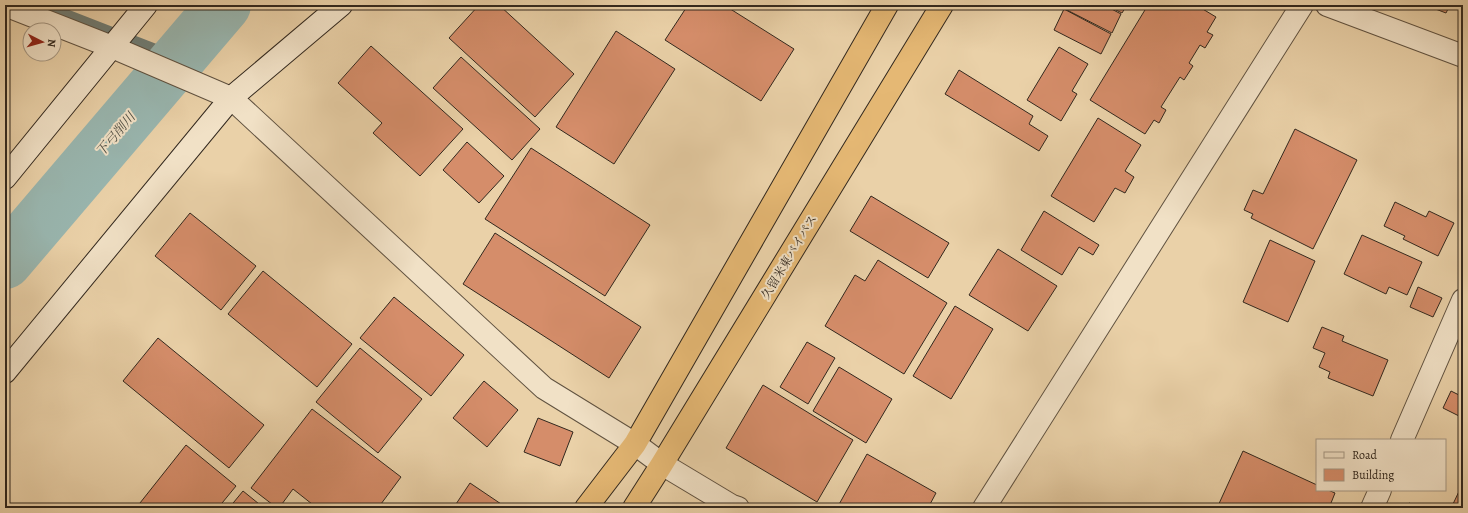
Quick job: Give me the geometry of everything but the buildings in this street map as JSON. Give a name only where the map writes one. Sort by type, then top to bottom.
[{"type":"highway","points":[[586,508],[635,444],[887,5]]},
{"type":"highway","name":"久留米東バイパス","points":[[634,508],[942,5]]},
{"type":"street","points":[[5,5],[112,47],[231,98],[544,388],[635,444],[662,464],[732,506],[738,508]]},
{"type":"street","points":[[5,372],[231,98],[341,5]]},
{"type":"street","points":[[984,508],[1302,5]]},
{"type":"street","points":[[1327,5],[1463,56]]},
{"type":"street","points":[[5,178],[112,47],[143,6]]},
{"type":"street","points":[[1402,439],[1463,300]]},
{"type":"street","points":[[1372,508],[1380,491]]},
{"type":"waterway","points":[[44,5],[180,58]]},
{"type":"waterway","name":"下弓削川","points":[[5,262],[224,5]]}]
